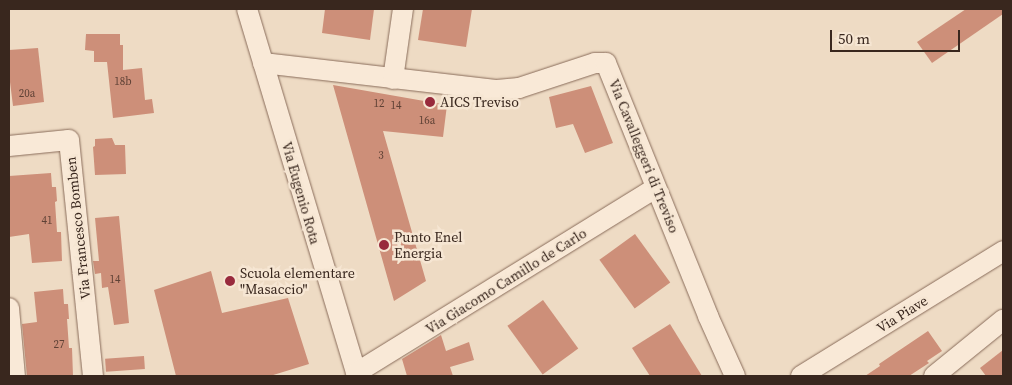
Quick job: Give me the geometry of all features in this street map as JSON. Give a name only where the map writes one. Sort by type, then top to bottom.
[{"type":"street","name":"Via Eugenio Rota","points":[[247,9],[356,374]]},
{"type":"street","points":[[263,63],[393,79],[403,9]]},
{"type":"street","name":"Via Cavalleggeri di Treviso","points":[[393,79],[508,90],[520,88],[595,63],[606,63],[735,376]]},
{"type":"street","name":"Via Francesco Bomben","points":[[9,146],[69,140],[93,376]]},
{"type":"street","name":"Via Giacomo Camillo de Carlo","points":[[356,374],[656,188]]},
{"type":"street","name":"Via Piave","points":[[801,376],[1003,251]]},
{"type":"street","points":[[9,308],[15,376]]},
{"type":"street","points":[[934,376],[1003,320]]},
{"type":"building","points":[[325,9],[374,9],[370,40],[322,33]]},
{"type":"building","points":[[423,9],[472,9],[466,47],[418,40]]},
{"type":"building","points":[[966,9],[1003,9],[1003,14],[932,63],[917,42]]},
{"type":"building","points":[[86,34],[120,34],[120,45],[123,45],[123,70],[142,68],[145,100],[152,99],[154,113],[113,118],[107,62],[94,62],[94,51],[85,50]]},
{"type":"building","points":[[38,48],[44,102],[13,106],[9,74],[9,50]]},
{"type":"building","points":[[333,85],[447,105],[443,137],[383,131],[426,281],[394,301]]},
{"type":"building","points":[[591,86],[613,143],[585,153],[573,124],[556,128],[549,97]]},
{"type":"building","points":[[112,138],[115,145],[125,145],[126,174],[95,175],[93,147],[95,146],[95,139]]},
{"type":"building","points":[[51,173],[52,187],[56,187],[57,232],[61,232],[62,261],[32,263],[29,234],[9,237],[9,176]]},
{"type":"building","points":[[119,216],[129,323],[114,325],[108,287],[102,288],[101,273],[95,274],[93,261],[99,261],[95,218]]},
{"type":"building","points":[[635,234],[670,283],[635,308],[599,260]]},
{"type":"building","points":[[211,271],[222,313],[288,298],[309,364],[270,376],[176,376],[154,290]]},
{"type":"building","points":[[63,289],[64,304],[68,304],[69,348],[72,348],[73,376],[27,376],[22,324],[37,322],[34,292]]},
{"type":"building","points":[[543,300],[578,349],[543,374],[507,326]]},
{"type":"building","points":[[670,324],[702,376],[650,376],[632,348]]},
{"type":"building","points":[[928,331],[942,351],[927,361],[929,363],[909,376],[865,376],[880,366],[879,364]]},
{"type":"building","points":[[441,335],[446,351],[469,342],[474,360],[450,367],[453,376],[407,376],[402,359]]},
{"type":"building","points":[[1003,350],[1003,376],[986,376],[980,368]]},
{"type":"building","points":[[144,356],[145,369],[106,372],[105,359]]},
{"type":"place","name":"AICS Treviso","points":[[430,102]]},
{"type":"place","name":"Punto Enel Energia","points":[[384,245]]},
{"type":"place","name":"Scuola elementare \"Masaccio\"","points":[[230,281]]}]
